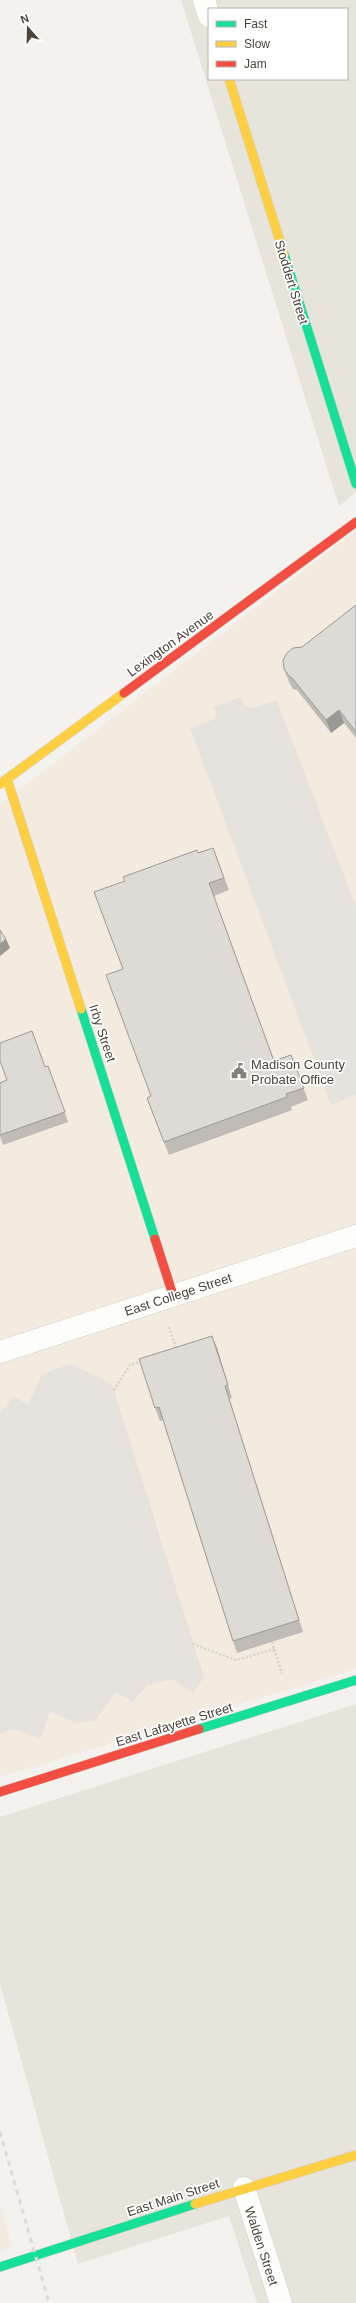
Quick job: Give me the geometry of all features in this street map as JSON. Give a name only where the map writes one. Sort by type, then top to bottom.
[{"type":"street","points":[[204,0],[208,13]]},
{"type":"street","name":"Stoddert Street","points":[[229,80],[356,484]]},
{"type":"street","name":"Lexington Avenue","points":[[4,782],[356,522]]},
{"type":"street","name":"Irby Street","points":[[4,782],[173,1295]]},
{"type":"street","name":"East College Street","points":[[0,1352],[356,1236]]},
{"type":"street","name":"East Lafayette Street","points":[[0,1792],[356,1680]]},
{"type":"street","name":"East Main Street","points":[[0,2267],[244,2188],[356,2155]]},
{"type":"street","name":"Walden Street","points":[[244,2188],[281,2303]]},
{"type":"path","points":[[169,1326],[179,1355]]},
{"type":"path","points":[[171,1353],[178,1351]]},
{"type":"path","points":[[114,1390],[130,1365],[150,1359]]},
{"type":"path","points":[[272,1642],[283,1677]]},
{"type":"path","points":[[193,1644],[236,1660],[274,1649]]},
{"type":"shaded area","points":[[181,0],[356,0],[356,492],[339,506]]},
{"type":"shaded area","points":[[356,530],[356,1669],[0,1777],[0,805]]},
{"type":"shaded area","points":[[241,697],[244,705],[250,708],[277,701],[356,907],[356,1095],[331,1105],[190,728],[212,720],[217,714],[213,707]]},
{"type":"shaded area","points":[[71,1364],[112,1384],[204,1677],[193,1693],[172,1679],[147,1685],[133,1702],[116,1692],[95,1721],[75,1723],[50,1711],[41,1738],[13,1729],[0,1734],[0,1413],[14,1396],[28,1405],[42,1374]]},
{"type":"shaded area","points":[[356,1704],[356,2303],[257,2303],[229,2216],[78,2264],[0,1984],[0,1817]]},
{"type":"shaded area","points":[[0,2205],[12,2247],[0,2251]]},
{"type":"building","points":[[356,605],[356,732],[339,710],[326,720],[289,676],[284,669],[283,660],[287,653],[293,648],[302,647]]},
{"type":"building","points":[[213,848],[224,878],[209,883],[274,1061],[291,1055],[304,1088],[286,1094],[287,1097],[164,1142],[147,1098],[151,1096],[106,975],[123,969],[94,892],[125,881],[123,877],[197,850],[198,853]]},
{"type":"building","points":[[0,930],[6,939],[0,944]]},
{"type":"building","points":[[32,1031],[45,1067],[48,1066],[65,1112],[0,1135],[0,1083],[7,1080],[0,1061],[0,1043]]},
{"type":"building","points":[[212,1336],[228,1385],[225,1386],[299,1620],[233,1641],[159,1407],[155,1408],[139,1359]]},
{"type":"railway","points":[[0,2132],[49,2303]]},
{"type":"traffic: fast","points":[[284,254],[356,484]]},
{"type":"traffic: fast","points":[[81,1009],[155,1239]]},
{"type":"traffic: fast","points":[[199,1729],[356,1680]]},
{"type":"traffic: fast","points":[[0,2267],[195,2204]]},
{"type":"traffic: slow","points":[[229,80],[284,254]]},
{"type":"traffic: slow","points":[[0,784],[124,693]]},
{"type":"traffic: slow","points":[[7,779],[81,1009]]},
{"type":"traffic: slow","points":[[195,2204],[356,2155]]},
{"type":"traffic: jam","points":[[124,693],[356,522]]},
{"type":"traffic: jam","points":[[155,1239],[173,1295]]},
{"type":"traffic: jam","points":[[0,1792],[199,1729]]},
{"type":"place","name":"Madison County Probate Office","points":[[239,1071]]}]
